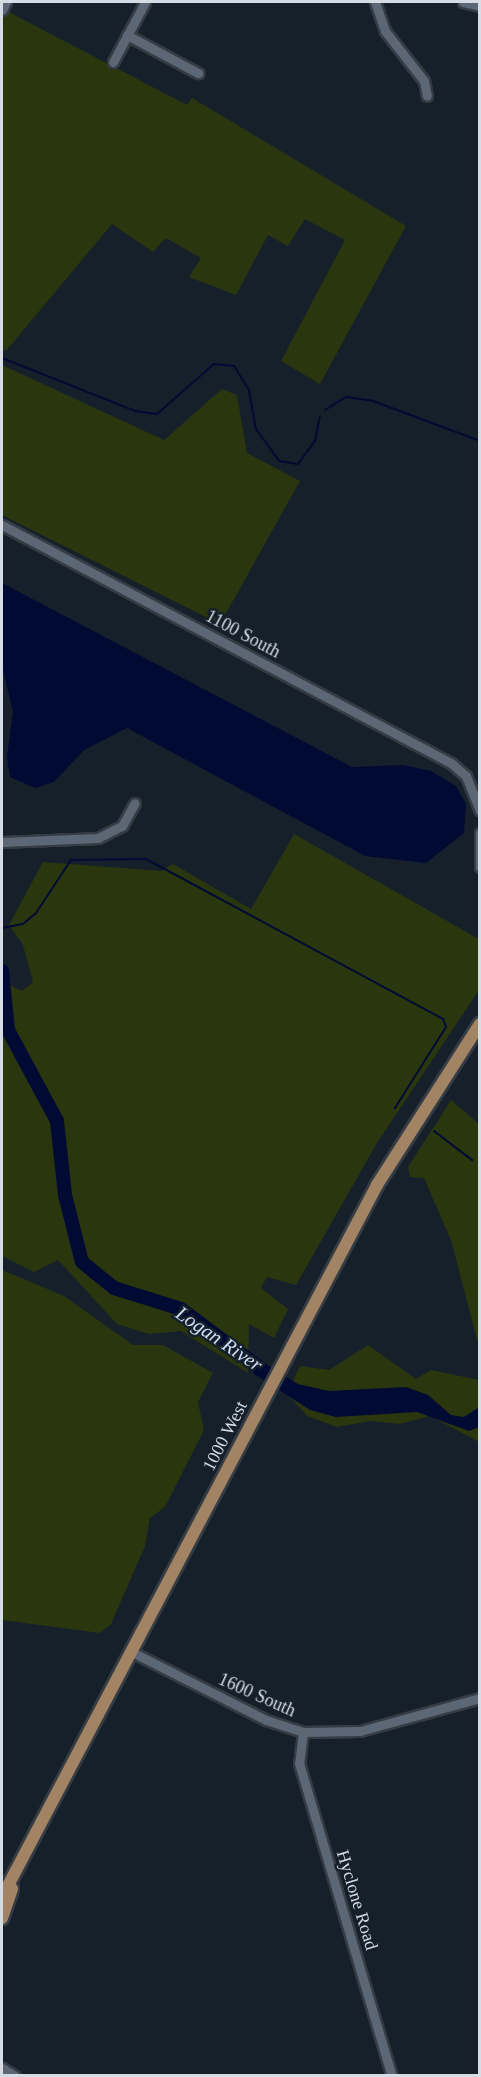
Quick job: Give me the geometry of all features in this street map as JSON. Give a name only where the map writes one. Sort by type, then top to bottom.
[{"type":"main road","name":"1000 West","points":[[2,1898],[134,1653],[288,1351],[377,1185],[480,1024]]},
{"type":"main road","name":"1000 West","points":[[2,1918],[17,1873]]},
{"type":"street","points":[[2,10],[6,2]]},
{"type":"street","points":[[113,62],[144,2]]},
{"type":"street","points":[[375,2],[376,15],[424,81],[427,96]]},
{"type":"street","points":[[463,2],[480,6]]},
{"type":"street","points":[[127,35],[198,73]]},
{"type":"street","name":"1100 South","points":[[2,525],[466,776],[480,810]]},
{"type":"street","points":[[2,842],[98,838],[122,826],[135,802]]},
{"type":"street","points":[[480,833],[480,867]]},
{"type":"street","name":"1600 South","points":[[134,1653],[266,1720],[303,1732],[360,1731],[480,1698]]},
{"type":"street","name":"Hyclone Road","points":[[303,1732],[300,1763],[392,2076]]},
{"type":"street","points":[[2,2068],[15,2076]]},
{"type":"green space","points":[[3,9],[187,105],[192,98],[406,226],[320,384],[281,361],[345,240],[305,219],[288,246],[268,235],[236,295],[189,277],[201,258],[166,238],[153,252],[112,224],[6,351],[2,349]]},
{"type":"green space","points":[[2,365],[164,440],[222,389],[237,395],[247,453],[300,481],[220,624],[2,515]]},
{"type":"green space","points":[[294,834],[479,939],[479,990],[377,1143],[296,1285],[267,1277],[261,1288],[288,1309],[274,1338],[249,1324],[248,1373],[181,1331],[149,1334],[117,1324],[58,1260],[34,1272],[2,1256],[2,982],[22,991],[33,982],[23,945],[9,925],[43,862],[161,871],[173,864],[251,909]]},
{"type":"green space","points":[[451,1100],[479,1124],[479,1347],[451,1240],[424,1178],[410,1177],[408,1167]]},
{"type":"green space","points":[[2,1270],[64,1296],[133,1345],[163,1345],[213,1373],[198,1402],[204,1430],[165,1507],[150,1518],[145,1546],[111,1624],[100,1633],[2,1620]]},
{"type":"green space","points":[[368,1345],[416,1379],[431,1370],[479,1380],[479,1442],[430,1416],[400,1424],[370,1421],[337,1427],[307,1416],[287,1394],[300,1366],[329,1370]]},
{"type":"water","points":[[2,583],[352,767],[403,765],[431,771],[456,786],[466,804],[464,833],[426,863],[365,856],[127,728],[84,750],[54,782],[35,788],[10,777],[7,757],[13,712],[2,666]]},
{"type":"water","points":[[260,1361],[298,1384],[329,1391],[406,1387],[428,1395],[451,1415],[464,1417],[479,1407],[479,1427],[469,1431],[417,1412],[336,1417],[310,1410],[253,1373]]},
{"type":"waterway","points":[[2,358],[135,411],[157,414],[214,364],[234,366],[249,390],[256,429],[279,461],[298,464],[315,441],[320,416]]},
{"type":"waterway","points":[[325,410],[346,397],[373,401],[480,441]]},
{"type":"waterway","points":[[2,928],[23,924],[36,913],[71,860],[146,859],[443,1019],[446,1027],[395,1108]]},
{"type":"waterway","name":"Logan River","points":[[2,971],[8,1030],[57,1121],[65,1195],[82,1262],[114,1288],[181,1309],[271,1376]]},
{"type":"waterway","points":[[434,1131],[472,1160]]}]
